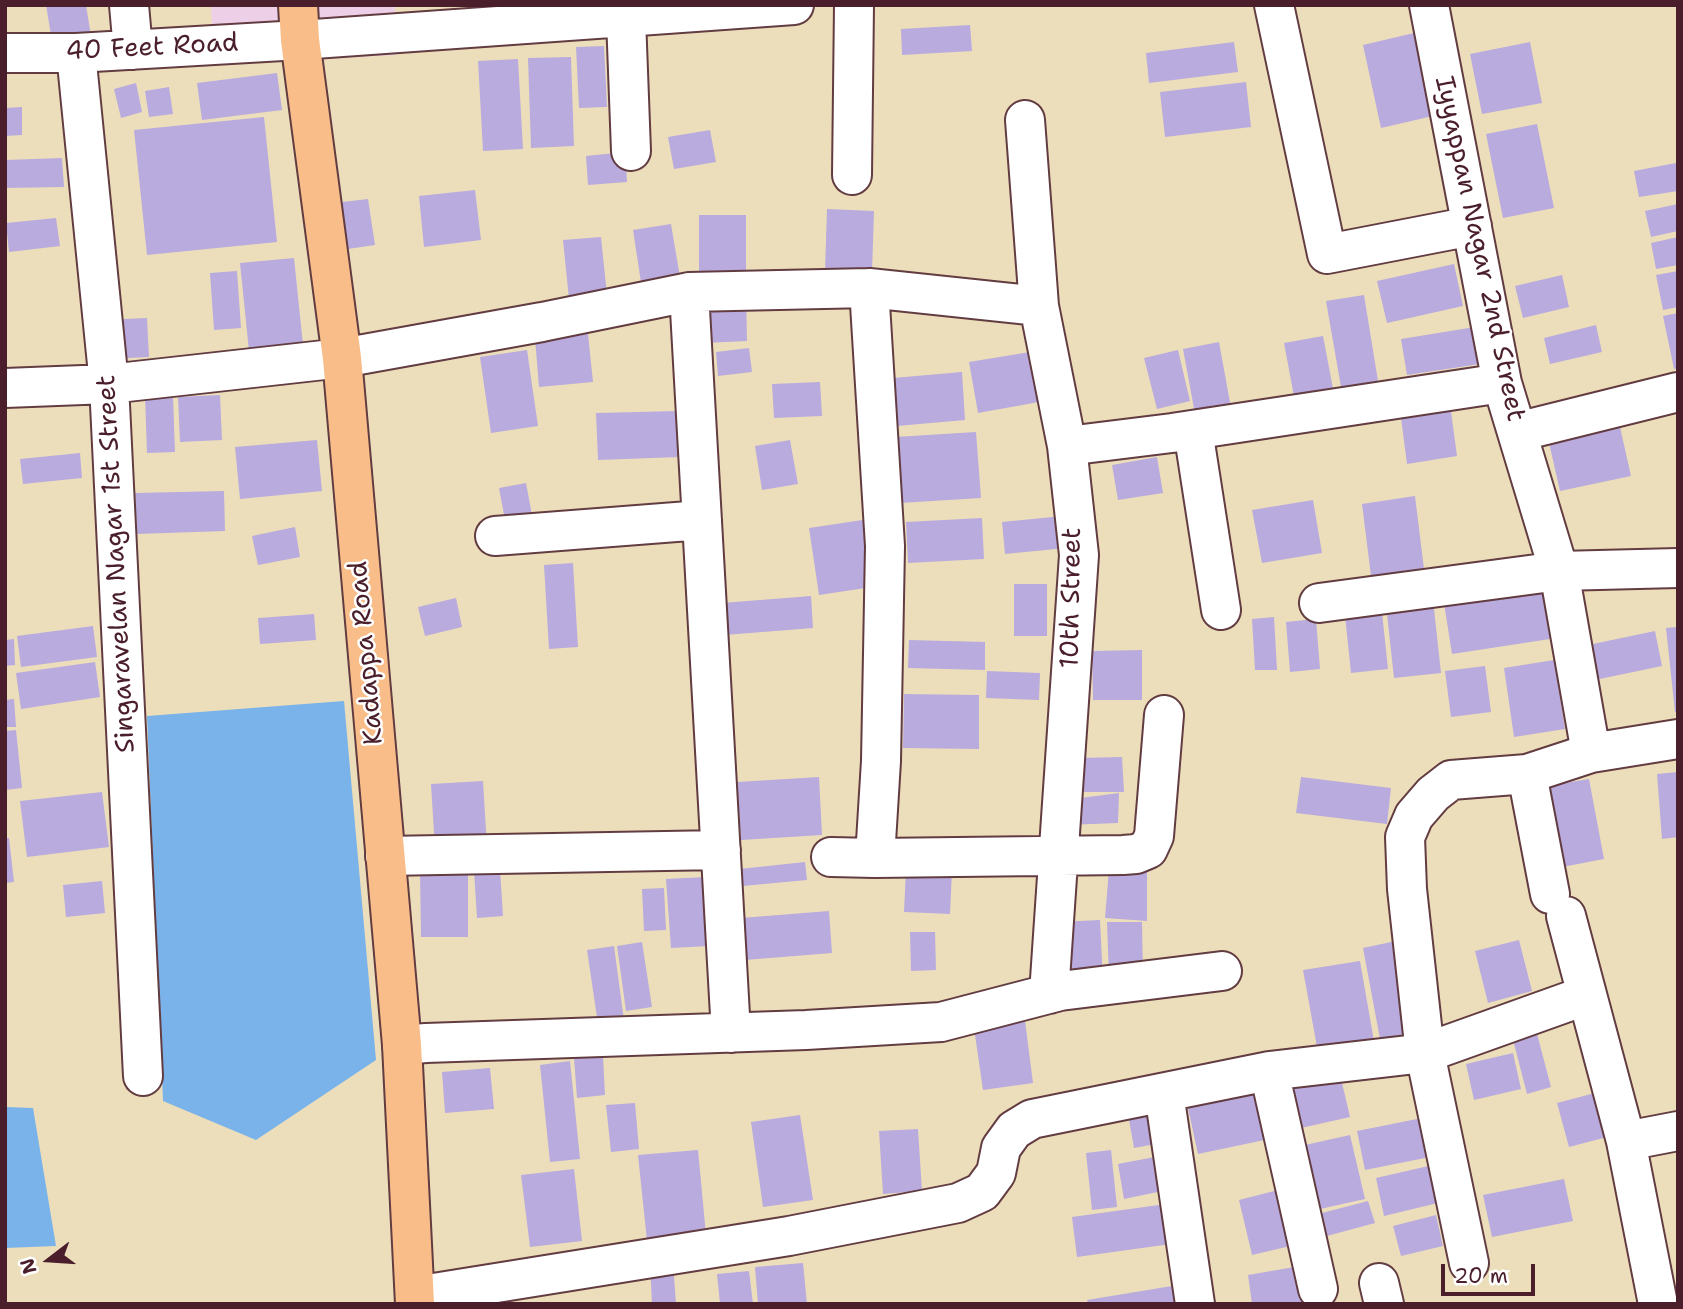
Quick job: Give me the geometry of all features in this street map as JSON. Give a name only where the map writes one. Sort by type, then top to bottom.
[{"type":"main road","name":"Kadappa Road","points":[[299,23],[342,358],[402,1045],[415,1300]]},
{"type":"street","points":[[129,5],[133,50]]},
{"type":"street","name":"40 Feet Road","points":[[5,53],[133,50],[299,23],[641,13],[794,5]]},
{"type":"street","points":[[852,175],[854,5]]},
{"type":"street","points":[[1274,5],[1327,254],[1472,226]]},
{"type":"street","name":"Iyyappan Nagar 2nd Street","points":[[1429,5],[1502,383],[1559,571],[1591,753]]},
{"type":"street","points":[[631,150],[641,13]]},
{"type":"street","name":"Singaravelan Nagar 1st Street","points":[[76,53],[108,384],[143,1076]]},
{"type":"street","name":"10th Street","points":[[1026,120],[1039,306],[1066,446],[1079,555],[1049,994]]},
{"type":"street","points":[[5,388],[108,384],[342,358],[542,323],[690,292],[869,288],[1039,306]]},
{"type":"street","points":[[869,288],[885,545],[881,761],[875,858]]},
{"type":"street","points":[[690,292],[731,1033]]},
{"type":"street","points":[[1066,446],[1192,430],[1502,383]]},
{"type":"street","points":[[1517,432],[1678,391]]},
{"type":"street","points":[[1192,430],[1221,610]]},
{"type":"street","points":[[495,536],[702,520]]},
{"type":"street","points":[[1319,603],[1559,571],[1678,568]]},
{"type":"street","points":[[831,857],[1058,856],[1136,854],[1149,849],[1154,836],[1164,715]]},
{"type":"street","points":[[1469,1263],[1424,1052],[1406,889],[1405,837],[1414,816],[1433,794],[1451,780],[1527,774],[1591,753],[1678,739]]},
{"type":"street","points":[[1527,774],[1558,905],[1587,995],[1626,1141],[1658,1304]]},
{"type":"street","points":[[386,856],[721,850]]},
{"type":"street","points":[[402,1045],[806,1030],[941,1021],[1060,991],[1222,971]]},
{"type":"street","points":[[415,1300],[789,1236],[958,1203],[982,1192],[996,1173],[1001,1148],[1014,1130],[1032,1119],[1269,1071],[1424,1052],[1587,995]]},
{"type":"street","points":[[1269,1071],[1318,1289]]},
{"type":"street","points":[[1164,1093],[1195,1304]]},
{"type":"street","points":[[1626,1141],[1678,1131]]},
{"type":"shaded area","points":[[211,5],[395,5],[396,55],[214,65]]},
{"type":"water","points":[[344,701],[376,1060],[256,1140],[163,1101],[147,716]]},
{"type":"water","points":[[5,1107],[33,1108],[56,1246],[5,1248]]},
{"type":"building","points":[[46,5],[86,5],[91,36],[52,41]]},
{"type":"building","points":[[970,25],[972,51],[902,55],[901,29]]},
{"type":"building","points":[[1414,33],[1433,116],[1381,128],[1363,45]]},
{"type":"building","points":[[1234,42],[1238,72],[1149,83],[1146,53]]},
{"type":"building","points":[[1530,42],[1542,103],[1482,114],[1470,54]]},
{"type":"building","points":[[604,46],[607,107],[579,108],[576,47]]},
{"type":"building","points":[[571,57],[574,146],[531,148],[528,58]]},
{"type":"building","points":[[518,59],[523,149],[483,151],[478,61]]},
{"type":"building","points":[[277,73],[282,110],[202,120],[197,83]]},
{"type":"building","points":[[1246,82],[1251,127],[1165,137],[1160,92]]},
{"type":"building","points":[[136,83],[142,112],[121,118],[114,89]]},
{"type":"building","points":[[169,87],[173,114],[149,117],[145,91]]},
{"type":"building","points":[[22,107],[22,135],[5,136],[5,108]]},
{"type":"building","points":[[264,117],[277,242],[147,255],[134,130]]},
{"type":"building","points":[[1537,124],[1554,208],[1503,218],[1486,134]]},
{"type":"building","points":[[710,130],[716,162],[674,169],[668,137]]},
{"type":"building","points":[[625,152],[627,182],[588,185],[586,156]]},
{"type":"building","points":[[62,158],[64,187],[5,188],[5,160]]},
{"type":"building","points":[[1676,163],[1678,191],[1639,197],[1634,171]]},
{"type":"building","points":[[475,190],[481,240],[424,247],[419,196]]},
{"type":"building","points":[[368,199],[375,245],[341,250],[334,203]]},
{"type":"building","points":[[1678,204],[1678,231],[1651,237],[1645,211]]},
{"type":"building","points":[[827,209],[874,211],[872,273],[825,271]]},
{"type":"building","points":[[699,215],[746,215],[746,273],[699,273]]},
{"type":"building","points":[[56,218],[60,246],[9,252],[6,223]]},
{"type":"building","points":[[671,224],[681,283],[642,289],[633,230]]},
{"type":"building","points":[[601,237],[607,295],[569,299],[563,240]]},
{"type":"building","points":[[1678,237],[1678,265],[1656,269],[1651,243]]},
{"type":"building","points":[[294,258],[303,345],[249,351],[240,263]]},
{"type":"building","points":[[1454,264],[1463,306],[1387,323],[1377,281]]},
{"type":"building","points":[[237,271],[241,328],[214,330],[210,273]]},
{"type":"building","points":[[1678,271],[1678,307],[1663,310],[1656,275]]},
{"type":"building","points":[[1562,275],[1569,307],[1523,318],[1515,286]]},
{"type":"building","points":[[746,294],[747,341],[703,343],[701,296]]},
{"type":"building","points":[[1364,295],[1378,381],[1341,387],[1326,301]]},
{"type":"building","points":[[1678,313],[1678,368],[1674,369],[1663,316]]},
{"type":"building","points":[[147,318],[149,357],[107,359],[104,320]]},
{"type":"building","points":[[1596,325],[1602,352],[1550,364],[1544,338]]},
{"type":"building","points":[[1475,327],[1480,364],[1407,375],[1401,339]]},
{"type":"building","points":[[588,334],[593,382],[539,387],[535,338]]},
{"type":"building","points":[[1323,336],[1335,399],[1296,407],[1284,343]]},
{"type":"building","points":[[1219,342],[1231,408],[1195,414],[1183,349]]},
{"type":"building","points":[[749,348],[752,372],[718,376],[716,352]]},
{"type":"building","points":[[527,350],[538,426],[491,433],[480,357]]},
{"type":"building","points":[[1178,350],[1190,401],[1157,409],[1144,358]]},
{"type":"building","points":[[1030,352],[1039,402],[978,413],[969,362]]},
{"type":"building","points":[[962,372],[965,420],[897,426],[893,378]]},
{"type":"building","points":[[820,382],[822,416],[774,418],[772,384]]},
{"type":"building","points":[[220,395],[222,440],[180,442],[178,397]]},
{"type":"building","points":[[145,396],[173,396],[175,452],[147,453]]},
{"type":"building","points":[[1450,404],[1457,456],[1407,464],[1400,410]]},
{"type":"building","points":[[678,411],[680,457],[598,460],[596,413]]},
{"type":"building","points":[[1618,418],[1631,476],[1560,491],[1547,434]]},
{"type":"building","points":[[976,432],[981,498],[900,503],[895,437]]},
{"type":"building","points":[[317,440],[322,491],[240,499],[235,447]]},
{"type":"building","points":[[790,440],[798,484],[762,490],[755,446]]},
{"type":"building","points":[[80,453],[82,478],[23,484],[20,459]]},
{"type":"building","points":[[1157,457],[1163,493],[1118,500],[1112,465]]},
{"type":"building","points":[[526,483],[532,515],[505,520],[499,488]]},
{"type":"building","points":[[224,491],[225,531],[137,534],[135,493]]},
{"type":"building","points":[[1415,496],[1424,569],[1371,576],[1362,504]]},
{"type":"building","points":[[1313,500],[1322,553],[1262,563],[1252,510]]},
{"type":"building","points":[[1063,516],[1066,548],[1005,554],[1002,522]]},
{"type":"building","points":[[982,518],[984,559],[908,563],[906,522]]},
{"type":"building","points":[[869,519],[879,586],[819,595],[809,528]]},
{"type":"building","points":[[295,527],[300,557],[258,565],[252,536]]},
{"type":"building","points":[[573,563],[578,647],[549,649],[544,565]]},
{"type":"building","points":[[1541,582],[1550,639],[1452,654],[1443,597]]},
{"type":"building","points":[[1014,584],[1047,584],[1047,636],[1014,636]]},
{"type":"building","points":[[811,596],[813,628],[725,635],[722,603]]},
{"type":"building","points":[[456,598],[462,627],[425,636],[418,607]]},
{"type":"building","points":[[1433,600],[1441,673],[1394,678],[1386,605]]},
{"type":"building","points":[[1381,603],[1388,669],[1351,673],[1344,606]]},
{"type":"building","points":[[314,614],[316,640],[260,644],[258,618]]},
{"type":"building","points":[[1274,617],[1277,670],[1255,670],[1252,619]]},
{"type":"building","points":[[1316,619],[1320,669],[1290,672],[1286,622]]},
{"type":"building","points":[[93,626],[97,657],[21,667],[17,636]]},
{"type":"building","points":[[1678,627],[1678,712],[1675,712],[1666,628]]},
{"type":"building","points":[[1655,631],[1662,666],[1595,680],[1588,645]]},
{"type":"building","points":[[14,639],[15,665],[5,666],[5,640]]},
{"type":"building","points":[[909,640],[985,642],[985,670],[908,668]]},
{"type":"building","points":[[1142,650],[1142,700],[1093,700],[1092,651]]},
{"type":"building","points":[[1554,660],[1565,729],[1514,737],[1504,668]]},
{"type":"building","points":[[95,662],[100,697],[21,709],[16,673]]},
{"type":"building","points":[[1485,666],[1491,712],[1451,717],[1445,671]]},
{"type":"building","points":[[987,671],[1040,673],[1039,700],[986,698]]},
{"type":"building","points":[[904,694],[979,695],[979,749],[903,748]]},
{"type":"building","points":[[14,699],[16,727],[5,727],[5,700]]},
{"type":"building","points":[[16,730],[22,788],[5,790],[5,731]]},
{"type":"building","points":[[1122,757],[1124,792],[1078,792],[1077,758]]},
{"type":"building","points":[[1678,772],[1678,837],[1662,839],[1657,774]]},
{"type":"building","points":[[819,777],[822,835],[741,840],[737,782]]},
{"type":"building","points":[[1301,777],[1391,788],[1387,824],[1296,813]]},
{"type":"building","points":[[1589,779],[1604,859],[1557,868],[1541,787]]},
{"type":"building","points":[[483,781],[487,847],[435,849],[431,784]]},
{"type":"building","points":[[102,792],[109,847],[27,857],[20,801]]},
{"type":"building","points":[[1119,793],[1118,823],[1065,825],[1073,799]]},
{"type":"building","points":[[5,838],[9,838],[14,882],[5,883]]},
{"type":"building","points":[[805,862],[807,880],[732,887],[730,870]]},
{"type":"building","points":[[500,869],[503,916],[477,918],[474,871]]},
{"type":"building","points":[[906,869],[952,871],[950,914],[904,912]]},
{"type":"building","points":[[1109,869],[1147,870],[1147,921],[1105,918]]},
{"type":"building","points":[[420,872],[468,872],[468,937],[421,937]]},
{"type":"building","points":[[705,877],[710,946],[671,948],[666,879]]},
{"type":"building","points":[[102,881],[105,913],[66,917],[63,885]]},
{"type":"building","points":[[664,888],[666,930],[644,931],[642,889]]},
{"type":"building","points":[[829,911],[832,953],[745,960],[741,918]]},
{"type":"building","points":[[1100,920],[1103,981],[1060,983],[1058,922]]},
{"type":"building","points":[[1107,922],[1142,922],[1143,977],[1109,977]]},
{"type":"building","points":[[910,932],[935,932],[936,970],[911,971]]},
{"type":"building","points":[[1519,940],[1532,991],[1488,1003],[1475,951]]},
{"type":"building","points":[[1396,941],[1413,1033],[1380,1039],[1363,948]]},
{"type":"building","points":[[642,942],[652,1007],[626,1011],[617,946]]},
{"type":"building","points":[[614,946],[624,1020],[598,1024],[587,950]]},
{"type":"building","points":[[1360,961],[1375,1047],[1319,1058],[1303,970]]},
{"type":"building","points":[[1025,1021],[1033,1083],[983,1090],[974,1028]]},
{"type":"building","points":[[1535,1026],[1551,1087],[1527,1094],[1511,1032]]},
{"type":"building","points":[[1513,1053],[1521,1089],[1474,1100],[1466,1064]]},
{"type":"building","points":[[603,1056],[605,1095],[577,1098],[574,1058]]},
{"type":"building","points":[[570,1061],[580,1159],[550,1162],[540,1065]]},
{"type":"building","points":[[490,1068],[494,1109],[445,1113],[442,1072]]},
{"type":"building","points":[[1340,1074],[1350,1117],[1301,1128],[1291,1084]]},
{"type":"building","points":[[1262,1083],[1274,1138],[1198,1154],[1186,1099]]},
{"type":"building","points":[[1595,1093],[1607,1137],[1569,1147],[1557,1103]]},
{"type":"building","points":[[635,1103],[639,1149],[611,1152],[606,1105]]},
{"type":"building","points":[[1155,1109],[1161,1143],[1134,1148],[1128,1114]]},
{"type":"building","points":[[800,1115],[813,1200],[763,1207],[751,1122]]},
{"type":"building","points":[[1427,1117],[1435,1156],[1365,1170],[1357,1131]]},
{"type":"building","points":[[918,1129],[922,1191],[883,1194],[879,1131]]},
{"type":"building","points":[[1350,1135],[1365,1199],[1311,1211],[1296,1147]]},
{"type":"building","points":[[698,1150],[706,1235],[647,1241],[638,1155]]},
{"type":"building","points":[[1111,1150],[1117,1207],[1092,1210],[1086,1153]]},
{"type":"building","points":[[1165,1155],[1172,1189],[1124,1199],[1118,1164]]},
{"type":"building","points":[[1433,1165],[1442,1202],[1384,1216],[1376,1178]]},
{"type":"building","points":[[574,1169],[582,1241],[530,1247],[521,1175]]},
{"type":"building","points":[[1564,1179],[1573,1221],[1492,1237],[1483,1195]]},
{"type":"building","points":[[1286,1188],[1299,1244],[1252,1255],[1239,1200]]},
{"type":"building","points":[[1368,1201],[1375,1223],[1327,1236],[1322,1213]]},
{"type":"building","points":[[1166,1204],[1171,1244],[1077,1257],[1072,1217]]},
{"type":"building","points":[[1436,1215],[1443,1246],[1401,1256],[1393,1226]]},
{"type":"building","points":[[673,1262],[676,1304],[652,1304],[650,1263]]},
{"type":"building","points":[[803,1263],[807,1304],[758,1304],[755,1267]]},
{"type":"building","points":[[1300,1266],[1306,1304],[1252,1304],[1248,1275]]},
{"type":"building","points":[[749,1271],[753,1304],[720,1304],[717,1274]]},
{"type":"building","points":[[1178,1285],[1181,1304],[1088,1304],[1087,1300]]}]
